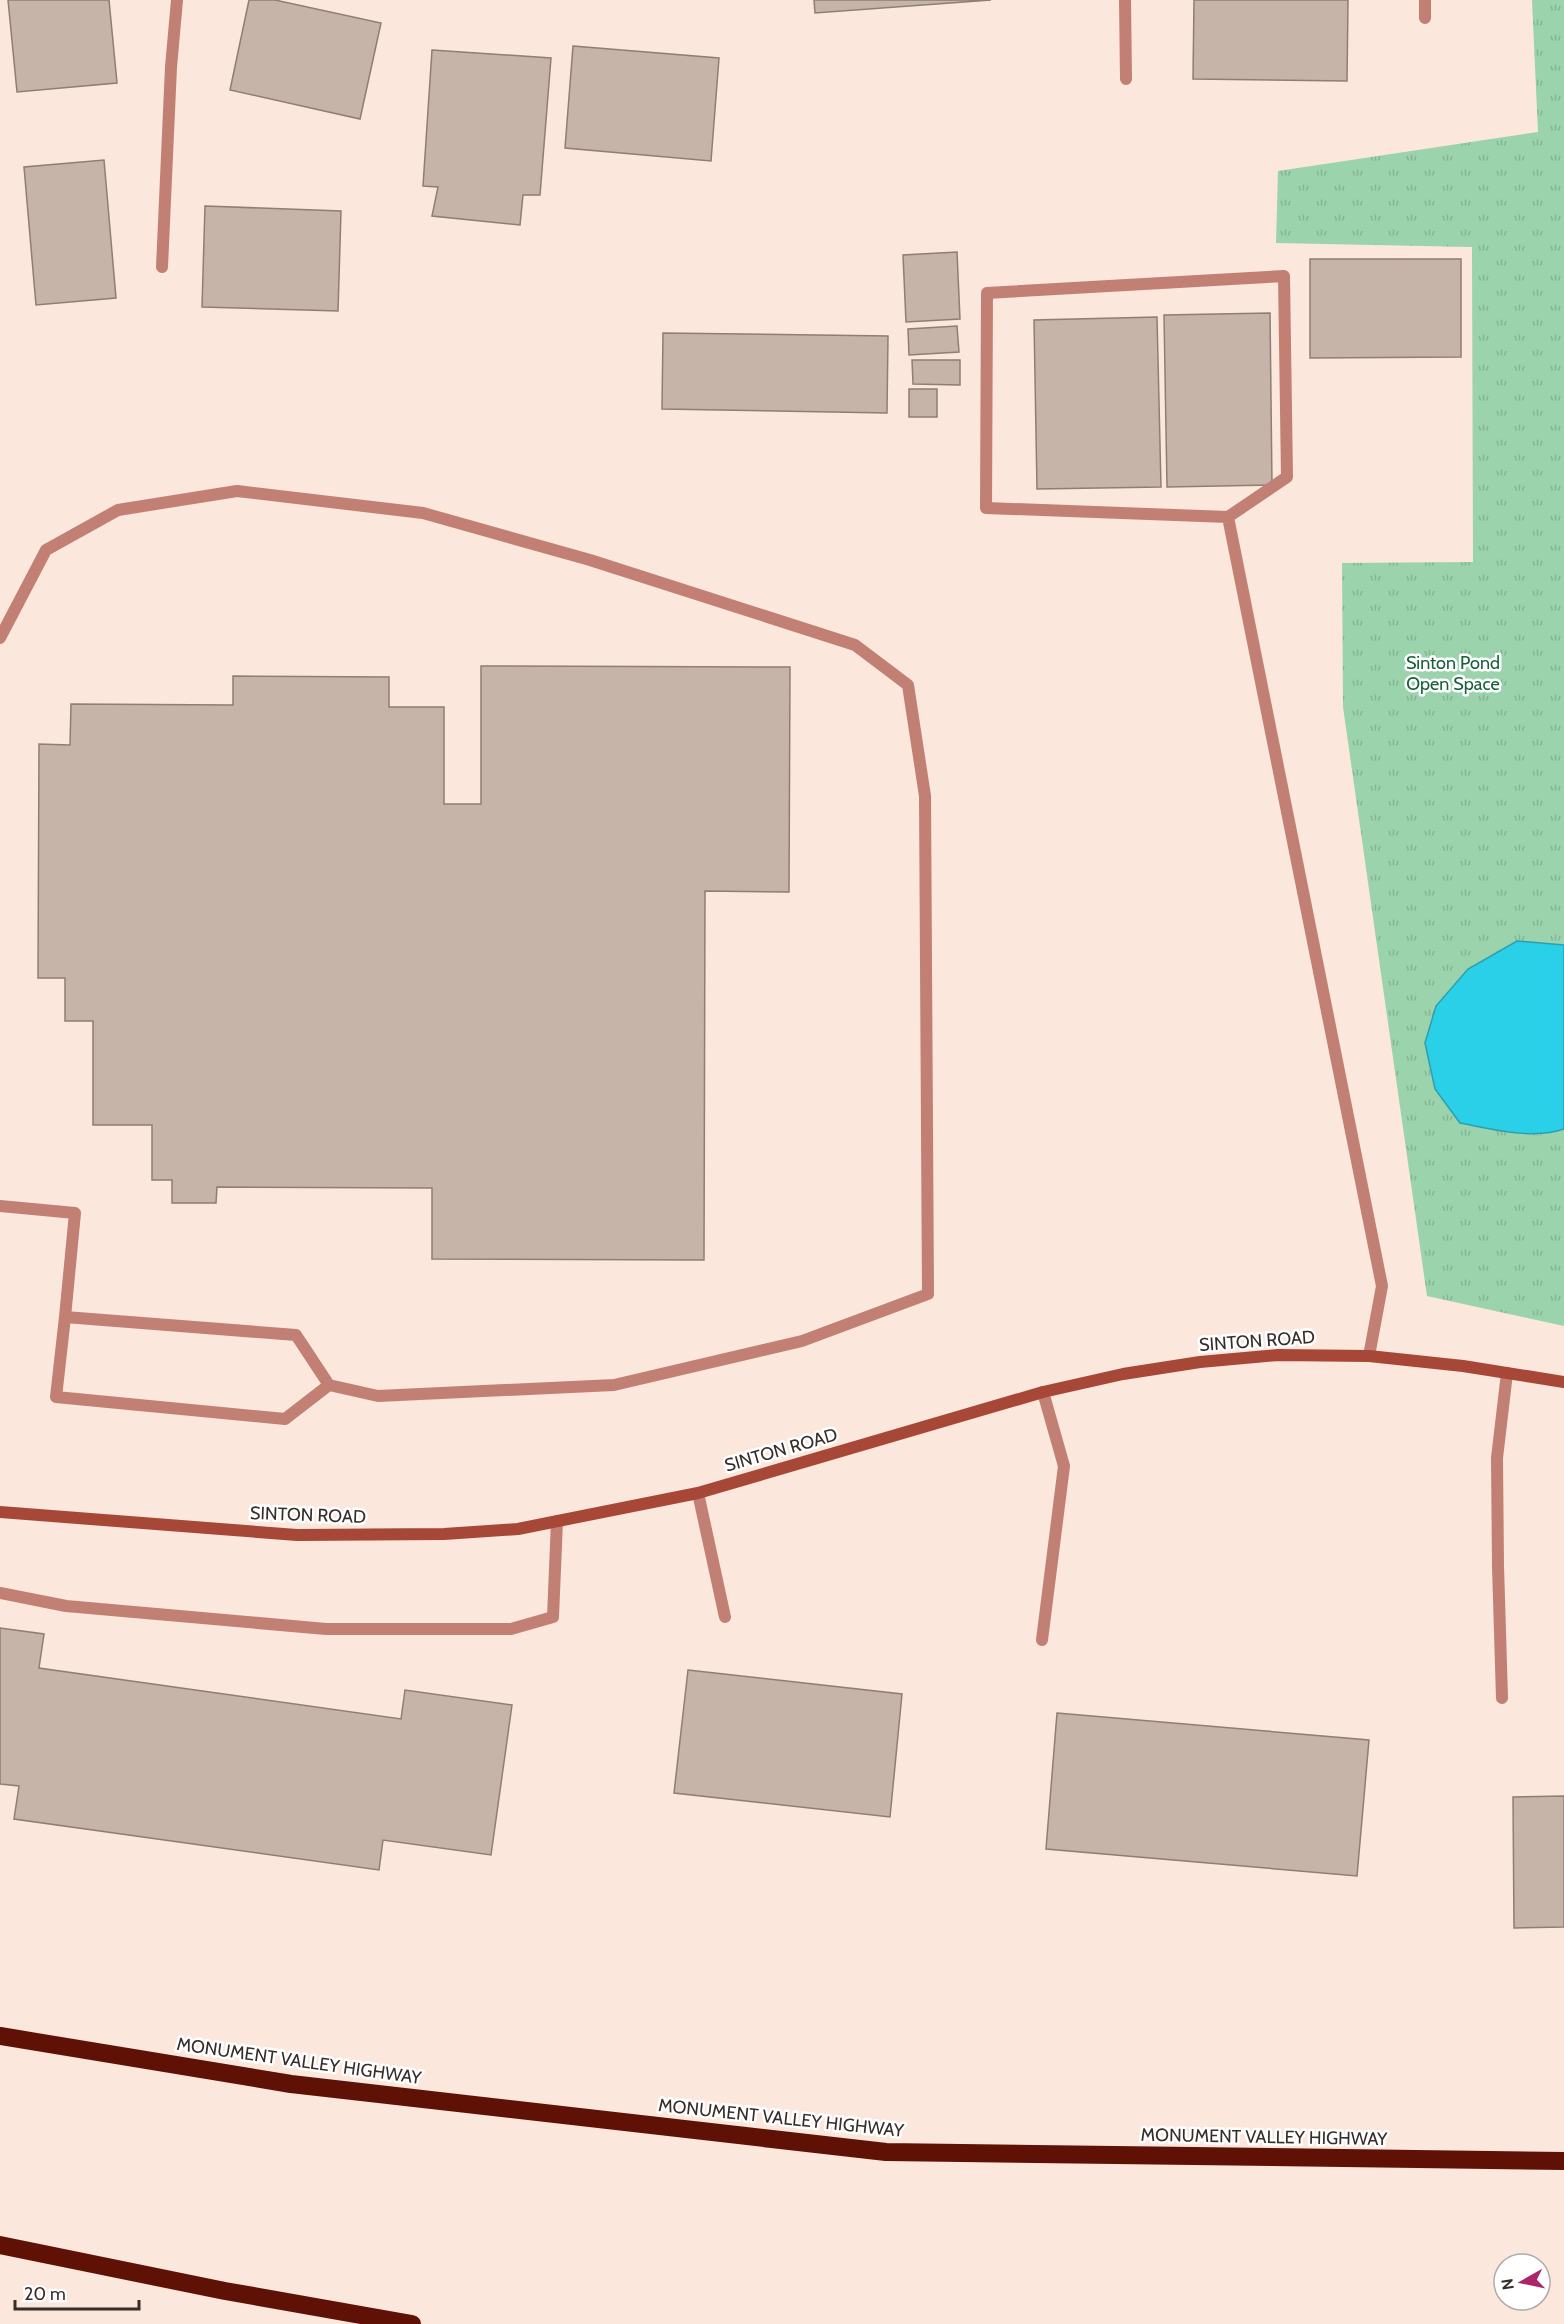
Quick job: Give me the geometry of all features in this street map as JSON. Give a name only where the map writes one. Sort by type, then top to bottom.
[{"type":"highway","name":"MONUMENT VALLEY HIGHWAY","points":[[0,2036],[291,2084],[886,2152],[1564,2161]]},
{"type":"highway","points":[[0,2245],[225,2290],[412,2324]]},
{"type":"street","name":"SINTON ROAD","points":[[0,1512],[297,1535],[444,1534],[518,1529],[698,1493],[1043,1392],[1123,1374],[1200,1362],[1278,1355],[1369,1356],[1434,1362],[1564,1382]]},
{"type":"lane","points":[[162,267],[171,67],[177,0]]},
{"type":"lane","points":[[1125,0],[1126,79]]},
{"type":"lane","points":[[1425,0],[1425,18]]},
{"type":"lane","points":[[1284,276],[1287,477],[1228,517],[986,508],[987,292],[1284,276]]},
{"type":"lane","points":[[0,638],[46,550],[118,510],[237,491],[423,513],[590,560],[855,645],[908,685],[925,796],[928,1294],[802,1341],[614,1385],[378,1396],[329,1385],[296,1335],[65,1317]]},
{"type":"lane","points":[[1228,517],[1382,1286],[1369,1356]]},
{"type":"lane","points":[[0,1206],[75,1213],[56,1397],[285,1419],[329,1385]]},
{"type":"lane","points":[[1502,1698],[1497,1458],[1507,1373]]},
{"type":"lane","points":[[1042,1640],[1064,1466],[1043,1392]]},
{"type":"lane","points":[[698,1493],[725,1617]]},
{"type":"lane","points":[[0,1593],[66,1606],[326,1629],[511,1629],[554,1617],[557,1521]]},
{"type":"green space","name":"Sinton Pond Open Space","points":[[1532,0],[1564,0],[1564,1326],[1427,1296],[1343,707],[1342,563],[1473,562],[1472,247],[1276,243],[1278,171],[1538,132]]},
{"type":"water","points":[[1517,941],[1564,945],[1564,1129],[1539,1134],[1460,1123],[1435,1089],[1425,1043],[1436,1006],[1468,969]]},
{"type":"building","points":[[8,0],[109,0],[117,83],[17,92]]},
{"type":"building","points":[[249,0],[275,0],[381,23],[360,119],[230,90]]},
{"type":"building","points":[[814,0],[991,0],[815,13]]},
{"type":"building","points":[[1194,0],[1348,0],[1347,81],[1193,79]]},
{"type":"building","points":[[573,46],[719,58],[711,161],[565,148]]},
{"type":"building","points":[[432,50],[551,58],[540,195],[523,195],[520,225],[432,216],[438,187],[423,186]]},
{"type":"building","points":[[104,160],[116,298],[36,305],[24,167]]},
{"type":"building","points":[[205,206],[341,211],[338,311],[202,307]]},
{"type":"building","points":[[957,252],[960,319],[906,322],[903,255]]},
{"type":"building","points":[[1310,259],[1461,259],[1461,357],[1310,358]]},
{"type":"building","points":[[1270,313],[1272,485],[1167,487],[1164,315]]},
{"type":"building","points":[[1157,317],[1161,487],[1037,489],[1034,320]]},
{"type":"building","points":[[957,326],[959,352],[909,355],[908,329]]},
{"type":"building","points":[[663,333],[888,336],[887,413],[662,409]]},
{"type":"building","points":[[912,360],[960,360],[960,385],[913,384]]},
{"type":"building","points":[[909,389],[937,389],[937,417],[909,417]]},
{"type":"building","points":[[481,666],[790,667],[789,892],[705,891],[704,1260],[432,1259],[432,1188],[217,1187],[216,1203],[172,1203],[172,1180],[152,1180],[152,1125],[93,1125],[93,1021],[65,1021],[65,978],[38,978],[39,744],[70,745],[71,704],[233,705],[233,676],[389,677],[389,707],[444,707],[444,804],[481,804]]},
{"type":"building","points":[[0,1628],[44,1634],[39,1668],[401,1719],[405,1690],[512,1705],[491,1855],[383,1840],[379,1870],[14,1819],[19,1786],[0,1784]]},
{"type":"building","points":[[688,1670],[902,1694],[890,1817],[674,1793]]},
{"type":"building","points":[[1057,1713],[1369,1740],[1357,1876],[1046,1849]]},
{"type":"building","points":[[1564,1796],[1564,1927],[1514,1928],[1513,1797]]}]
